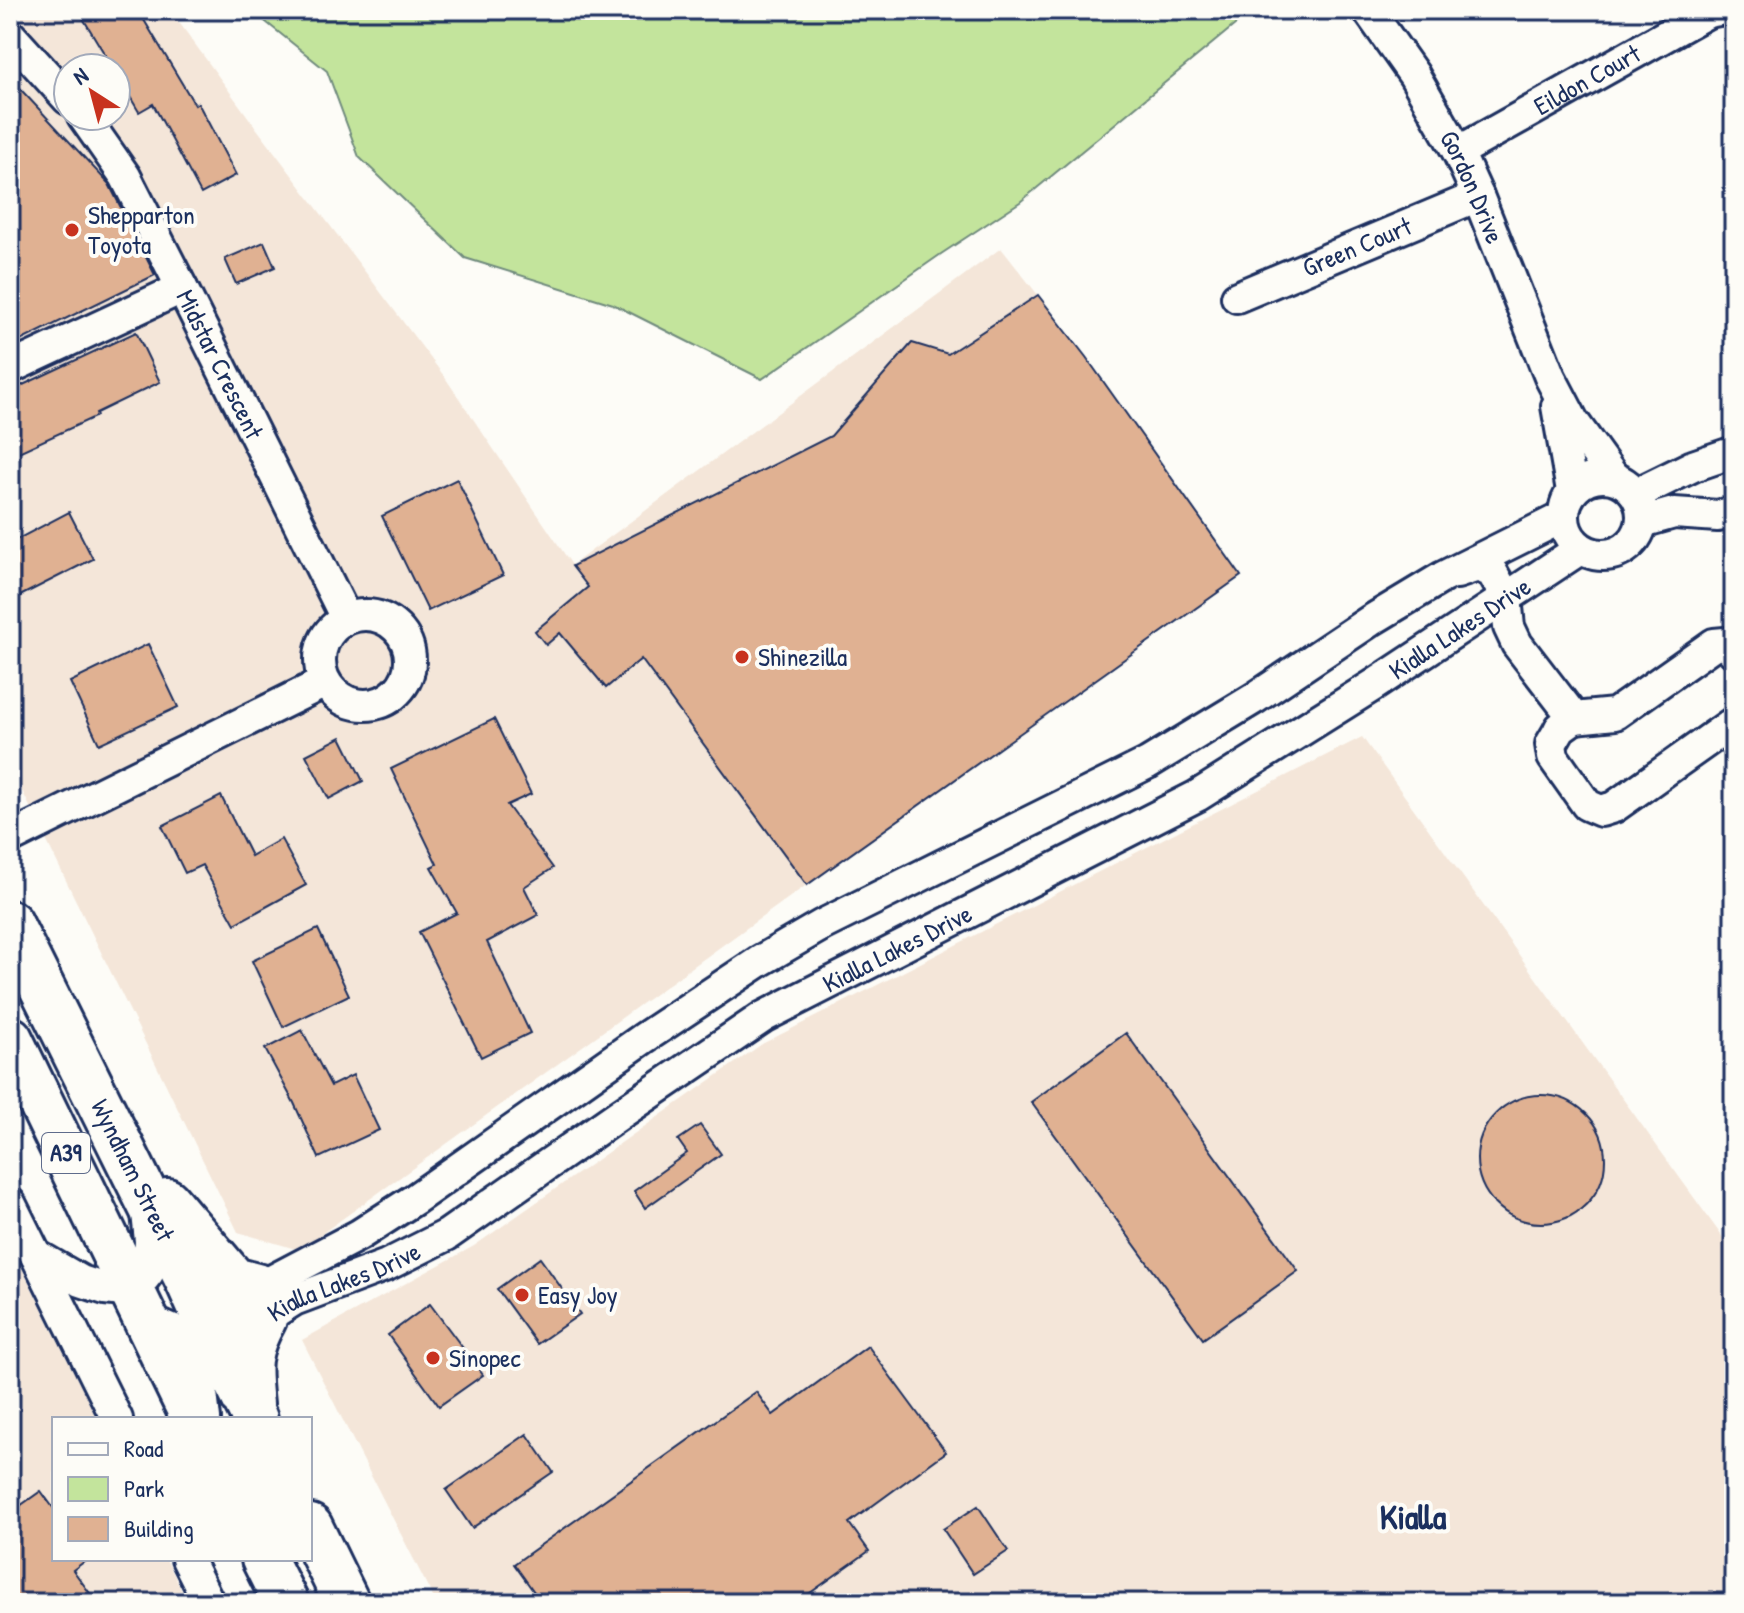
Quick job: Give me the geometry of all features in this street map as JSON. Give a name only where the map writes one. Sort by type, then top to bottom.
[{"type":"highway","name":"Wyndham Street","points":[[10,923],[253,1415]]},
{"type":"highway","name":"Wyndham Street","points":[[10,1039],[193,1417]]},
{"type":"highway","points":[[125,1154],[234,1280],[262,1303],[247,1365],[253,1415]]},
{"type":"highway","points":[[312,1531],[347,1603]]},
{"type":"highway","points":[[265,1561],[286,1603]]},
{"type":"street","name":"Gordon Drive","points":[[1368,10],[1414,75],[1458,152],[1550,377],[1573,421],[1630,498]]},
{"type":"street","name":"Eildon Court","points":[[1458,152],[1708,12],[1719,10]]},
{"type":"street","points":[[10,35],[52,81]]},
{"type":"street","name":"Midstar Crescent","points":[[94,132],[125,176],[346,618]]},
{"type":"street","name":"Green Court","points":[[1237,297],[1478,196]]},
{"type":"street","points":[[10,368],[182,288]]},
{"type":"street","name":"Gordon Drive","points":[[1550,377],[1559,418],[1568,504]]},
{"type":"street","points":[[1630,498],[1693,466],[1734,452]]},
{"type":"street","points":[[1630,498],[1638,535],[1630,545],[1606,556],[1580,549],[1571,540],[1565,529],[1568,504],[1581,484],[1602,476],[1630,498],[1674,513],[1718,516],[1734,512]]},
{"type":"street","name":"Kialla Lakes Drive","points":[[262,1303],[749,968],[822,925],[1148,763],[1268,690],[1370,621],[1568,504]]},
{"type":"street","name":"Kialla Lakes Drive","points":[[205,1417],[197,1350],[227,1307],[294,1300],[387,1265],[447,1235],[763,1017],[1197,796],[1374,685],[1580,549]]},
{"type":"street","points":[[1478,566],[1492,572],[1506,597],[1509,627],[1517,644],[1567,723],[1489,630],[1469,621],[1443,577],[1478,566]]},
{"type":"street","points":[[377,616],[391,623],[407,642],[410,658],[408,674],[401,688],[386,699],[371,704],[355,704],[341,699],[325,682],[320,667],[320,651],[326,636],[346,618],[377,616]]},
{"type":"street","points":[[1734,652],[1725,643],[1714,644],[1615,714],[1567,723],[1551,744],[1553,757],[1587,805],[1601,811],[1614,807],[1734,722]]},
{"type":"street","points":[[10,838],[325,682]]},
{"type":"street","points":[[644,1038],[696,1014],[736,989],[747,991],[763,1017]]},
{"type":"street","points":[[140,1305],[149,1272],[150,1241],[145,1194]]},
{"type":"street","points":[[10,1203],[116,1417]]},
{"type":"street","points":[[402,1208],[428,1245]]},
{"type":"street","points":[[36,1255],[81,1281],[140,1305],[174,1331],[210,1330]]},
{"type":"street","points":[[188,1561],[209,1603]]},
{"type":"shaded area","points":[[10,10],[170,10],[444,376],[572,565],[1001,248],[1241,576],[299,1250],[238,1232],[10,766]]},
{"type":"shaded area","points":[[1362,737],[1734,1253],[1734,1603],[436,1603],[302,1340],[474,1246],[762,1044]]},
{"type":"shaded area","points":[[10,1244],[96,1417],[52,1417],[52,1561],[167,1561],[188,1603],[10,1603]]},
{"type":"green space","points":[[251,10],[1253,10],[1020,202],[762,379],[613,304],[465,258],[359,157],[327,71]]},
{"type":"building","points":[[78,10],[138,10],[195,105],[198,103],[236,175],[201,194],[153,104],[139,112],[132,100],[132,52],[103,52]]},
{"type":"building","name":"Shepparton Toyota","points":[[10,78],[52,123],[52,132],[60,132],[109,184],[155,275],[10,346]]},
{"type":"building","points":[[264,242],[275,267],[236,284],[225,259]]},
{"type":"building","points":[[1038,295],[1086,357],[1241,576],[807,885],[641,659],[606,688],[560,633],[546,645],[535,631],[588,587],[572,566],[831,436],[912,343],[948,354]]},
{"type":"building","points":[[136,332],[160,382],[96,413],[97,416],[10,456],[10,391]]},
{"type":"building","points":[[457,479],[503,575],[428,611],[382,516]]},
{"type":"building","points":[[69,512],[93,559],[10,601],[10,543]]},
{"type":"building","points":[[148,644],[178,707],[99,744],[70,682]]},
{"type":"building","points":[[494,719],[531,794],[507,805],[553,868],[524,887],[538,915],[487,942],[530,1033],[481,1057],[419,932],[457,913],[431,867],[437,864],[391,769]]},
{"type":"building","points":[[341,737],[363,781],[329,799],[306,755]]},
{"type":"building","points":[[221,796],[251,856],[281,839],[306,885],[235,924],[202,865],[185,873],[162,826]]},
{"type":"building","points":[[318,929],[349,995],[283,1027],[252,961]]},
{"type":"building","points":[[302,1030],[331,1086],[353,1075],[379,1130],[319,1158],[265,1049]]},
{"type":"building","points":[[1126,1033],[1298,1271],[1203,1339],[1031,1102]]},
{"type":"building","points":[[1541,1095],[1565,1100],[1586,1114],[1600,1135],[1605,1159],[1600,1183],[1586,1204],[1565,1218],[1541,1223],[1517,1218],[1496,1204],[1482,1183],[1477,1159],[1482,1135],[1496,1114],[1517,1100]]},
{"type":"building","points":[[700,1125],[721,1154],[645,1208],[634,1191],[687,1153],[678,1140]]},
{"type":"building","points":[[540,1258],[580,1314],[537,1344],[497,1289]]},
{"type":"building","points":[[430,1304],[483,1375],[439,1406],[388,1335]]},
{"type":"building","points":[[868,1346],[946,1452],[849,1523],[869,1551],[796,1603],[542,1603],[514,1564],[756,1392],[773,1415]]},
{"type":"building","points":[[527,1434],[553,1472],[472,1528],[446,1490]]},
{"type":"building","points":[[41,1491],[52,1506],[52,1561],[85,1561],[73,1570],[97,1603],[10,1603],[10,1513]]},
{"type":"building","points":[[978,1506],[1008,1551],[973,1574],[943,1529]]},
{"type":"place","name":"Shepparton Toyota","points":[[72,230]]},
{"type":"place","name":"Shinezilla","points":[[742,657]]},
{"type":"place","name":"Easy Joy","points":[[522,1295]]},
{"type":"place","name":"Sinopec","points":[[433,1358]]},
{"type":"district","name":"Kialla","points":[[1413,1517]]}]
